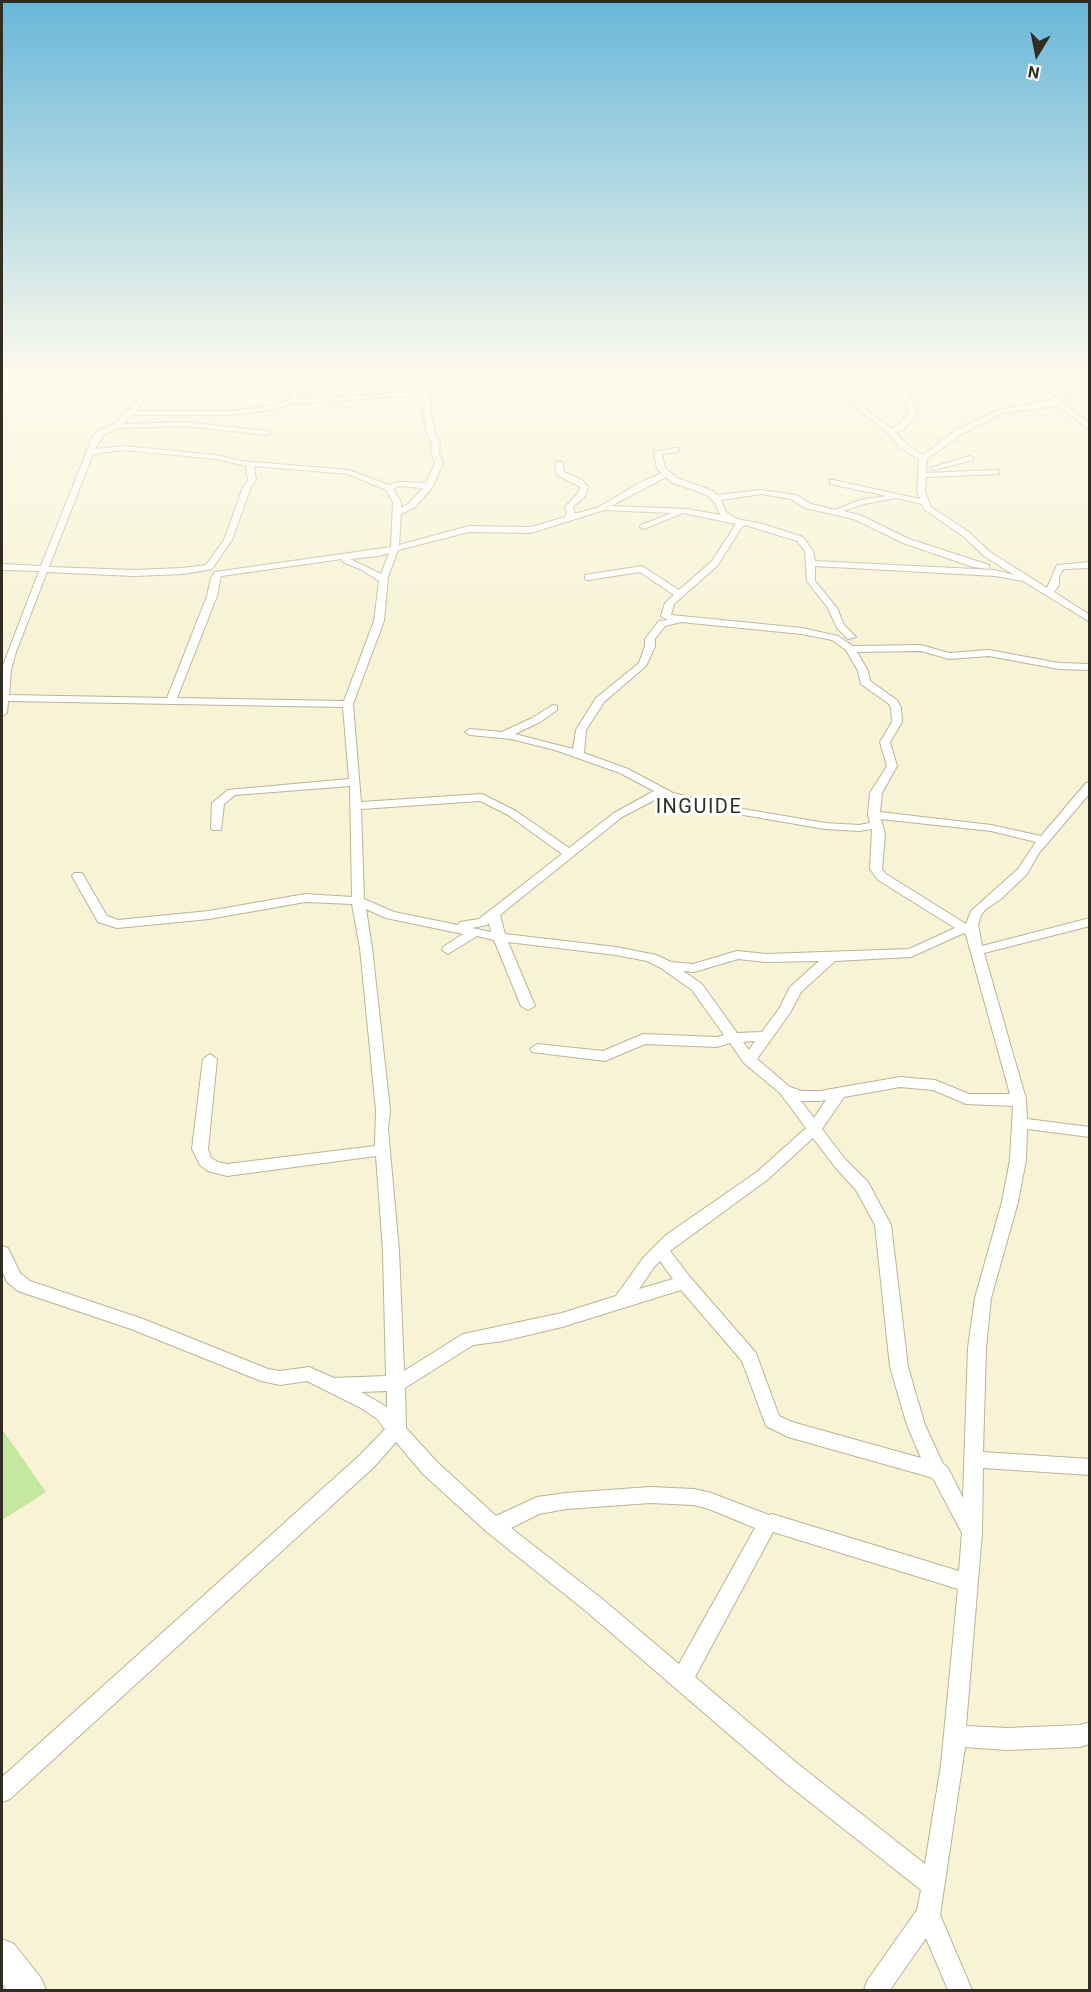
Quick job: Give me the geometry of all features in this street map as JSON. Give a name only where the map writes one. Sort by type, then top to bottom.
[{"type":"street","points":[[2,713],[4,670],[85,466]]},
{"type":"street","points":[[2,567],[141,573],[209,567],[228,540],[247,487],[252,480],[251,466]]},
{"type":"street","points":[[2,1791],[351,1475],[397,1429],[397,1383],[381,1129],[383,1110],[366,948],[358,901],[355,782],[348,704],[357,686],[379,621],[384,580],[395,548],[397,502],[389,488],[349,472],[278,466]]},
{"type":"street","points":[[395,514],[411,506],[429,486],[438,466]]},
{"type":"street","points":[[559,466],[560,473],[584,487],[582,494],[568,507],[571,513],[569,518]]},
{"type":"street","points":[[660,466],[674,480],[702,489],[715,498],[721,506],[722,513],[740,522]]},
{"type":"street","points":[[923,466],[921,492],[924,502],[932,512],[966,534],[992,557],[1089,619]]},
{"type":"street","points":[[923,472],[947,466]]},
{"type":"street","points":[[923,472],[996,471]]},
{"type":"street","points":[[384,580],[355,563],[329,558],[357,557],[464,530],[531,530],[601,509],[646,483],[667,474]]},
{"type":"street","points":[[832,482],[924,502]]},
{"type":"street","points":[[379,483],[429,486]]},
{"type":"street","points":[[389,488],[398,484]]},
{"type":"street","points":[[715,498],[767,492],[793,497],[803,504],[857,517],[901,539],[976,566],[994,567]]},
{"type":"street","points":[[832,512],[863,502],[897,497]]},
{"type":"street","points":[[601,509],[687,511],[740,522],[801,539],[809,551],[811,581],[832,608],[840,626],[851,638]]},
{"type":"street","points":[[644,527],[687,511]]},
{"type":"street","points":[[740,522],[716,563],[670,603],[666,616],[694,621],[802,631],[835,639],[851,649],[863,671],[865,682],[895,704],[897,722],[885,742],[892,766],[876,793],[879,844],[876,864],[879,874],[968,931],[977,951],[1019,1100],[1018,1160],[1010,1202],[983,1298],[977,1348],[972,1533],[968,1583],[955,1736],[933,1885],[928,1915],[876,1990]]},
{"type":"street","points":[[992,557],[994,567]]},
{"type":"street","points":[[170,702],[212,596],[215,578],[218,574],[335,559]]},
{"type":"street","points":[[811,563],[984,573],[1026,580]]},
{"type":"street","points":[[1048,593],[1054,585],[1060,567],[1089,565]]},
{"type":"street","points":[[984,573],[994,567]]},
{"type":"street","points":[[588,577],[642,569],[680,594]]},
{"type":"street","points":[[578,754],[581,730],[594,709],[604,695],[642,664],[650,646],[650,639],[662,623],[694,621]]},
{"type":"street","points":[[851,649],[919,648],[949,656],[989,653],[1059,666],[1089,667]]},
{"type":"street","points":[[2,698],[348,704]]},
{"type":"street","points":[[504,735],[536,720],[553,708]]},
{"type":"street","points":[[470,732],[527,739],[578,754],[649,783],[661,792],[726,809],[825,826],[859,828],[876,820],[991,828],[1044,840]]},
{"type":"street","points":[[217,828],[218,803],[232,792],[355,782]]},
{"type":"street","points":[[666,965],[694,968],[737,955],[766,958],[911,953],[968,931],[975,914],[982,906],[1019,876],[1044,840],[1081,804],[1089,785]]},
{"type":"street","points":[[445,926],[474,925],[483,922],[618,816],[661,792]]},
{"type":"street","points":[[355,806],[482,797],[512,813],[570,854]]},
{"type":"street","points":[[78,876],[102,919],[117,924],[209,915],[305,898],[358,901],[390,915],[499,937],[616,951],[651,958],[666,965],[697,987],[749,1060],[785,1090],[840,1163],[862,1186],[883,1225],[899,1367],[916,1425],[936,1470]]},
{"type":"street","points":[[494,915],[499,937],[528,1006]]},
{"type":"street","points":[[977,951],[1089,921]]},
{"type":"street","points":[[448,950],[476,932]]},
{"type":"street","points":[[749,1060],[764,1036],[786,1010],[795,990],[831,957]]},
{"type":"street","points":[[537,1049],[605,1056],[643,1039],[717,1042],[732,1038],[764,1036]]},
{"type":"street","points":[[210,1059],[200,1149],[205,1161],[213,1167],[227,1170],[383,1150]]},
{"type":"street","points":[[785,1090],[801,1096],[838,1094],[900,1082],[935,1085],[966,1099],[979,1101],[1019,1100]]},
{"type":"street","points":[[622,1301],[649,1262],[672,1239],[762,1176],[814,1129],[838,1094]]},
{"type":"street","points":[[1020,1123],[1089,1132]]},
{"type":"street","points":[[661,1250],[684,1282],[750,1358],[772,1421],[788,1429],[936,1470],[941,1474],[972,1533]]},
{"type":"street","points":[[2,1252],[6,1275],[24,1286],[137,1324],[267,1376],[280,1378],[304,1373],[367,1403],[383,1414],[430,1468],[494,1526],[594,1605],[790,1772],[933,1885]]},
{"type":"street","points":[[328,1385],[358,1386],[397,1383],[469,1339],[503,1334],[562,1320],[684,1282]]},
{"type":"street","points":[[974,1460],[1089,1467]]},
{"type":"street","points":[[494,1526],[537,1506],[566,1501],[650,1495],[694,1497],[711,1501],[768,1524],[777,1524],[968,1583]]},
{"type":"street","points":[[682,1680],[768,1524]]},
{"type":"street","points":[[955,1736],[1006,1739],[1080,1736],[1089,1733]]},
{"type":"street","points":[[928,1915],[960,1990]]},
{"type":"street","points":[[2,1956],[29,1990]]},
{"type":"green space","points":[[2,1429],[46,1492],[2,1520]]},
{"type":"district","name":"INGUIDE","points":[[699,808]]}]
